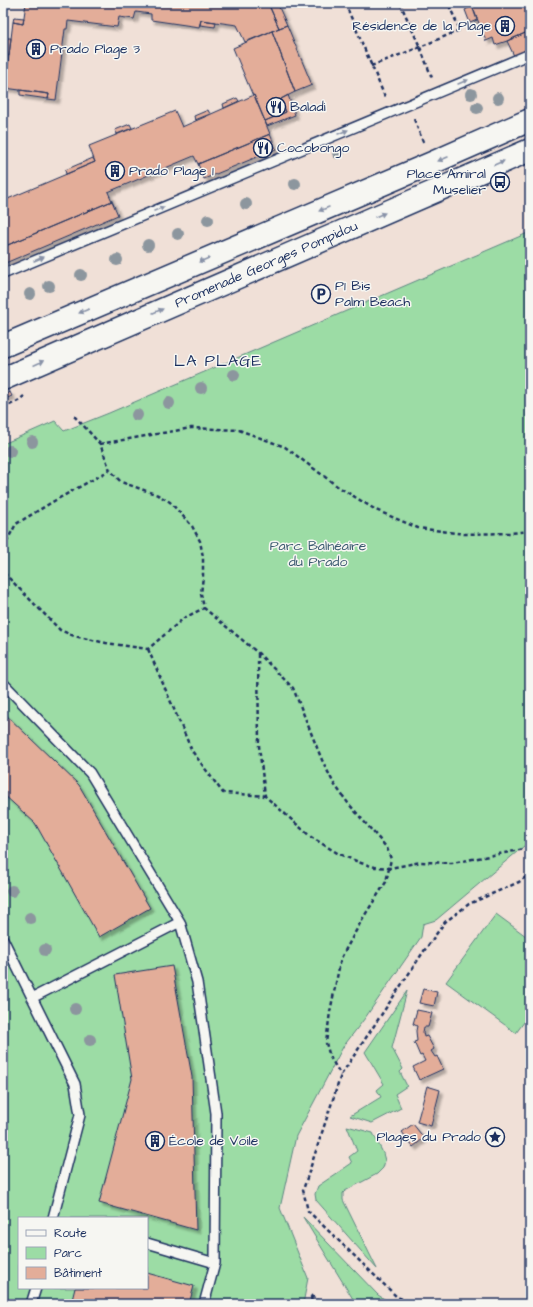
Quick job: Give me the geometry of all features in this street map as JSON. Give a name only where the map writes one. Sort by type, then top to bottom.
[{"type":"main road","name":"Promenade Georges Pompidou","points":[[3,346],[438,161],[530,120]]},
{"type":"main road","name":"Promenade Georges Pompidou","points":[[3,379],[530,150]]},
{"type":"lane","points":[[3,274],[530,54]]},
{"type":"lane","points":[[3,683],[90,772],[180,922],[197,982],[216,1113],[215,1263],[204,1304]]},
{"type":"lane","points":[[32,998],[180,922]]},
{"type":"lane","points":[[3,939],[75,1084],[80,1114],[56,1217]]},
{"type":"lane","points":[[148,1243],[215,1263]]},
{"type":"lane","points":[[31,1304],[36,1289]]},
{"type":"path","points":[[345,3],[386,99]]},
{"type":"path","points":[[400,3],[420,47],[432,79]]},
{"type":"path","points":[[371,66],[460,30],[448,3]]},
{"type":"path","points":[[417,126],[425,146]]},
{"type":"path","points":[[74,416],[100,444],[110,470],[121,482],[158,495],[170,502],[192,526],[200,541],[203,557],[201,594],[204,608],[258,653],[293,688],[322,760],[334,784],[348,803],[387,848],[391,859],[386,882],[363,918],[341,958],[330,1012],[326,1044],[330,1057],[341,1075]]},
{"type":"path","points":[[100,444],[191,428],[238,430],[285,447],[337,486],[376,510],[418,528],[464,534],[530,531]]},
{"type":"path","points":[[3,548],[16,524],[110,470]]},
{"type":"path","points":[[3,566],[4,573],[60,630],[74,636],[113,644],[148,648],[184,618],[204,608]]},
{"type":"path","points":[[148,648],[192,751],[224,793],[265,796],[311,837],[339,854],[361,864],[375,868],[390,868],[420,862],[452,863],[530,848]]},
{"type":"path","points":[[258,653],[260,746],[265,796]]},
{"type":"path","points":[[415,1304],[397,1297],[308,1211],[303,1190],[341,1075],[424,951],[445,922],[469,904],[520,882],[530,874]]},
{"type":"path","points":[[312,1304],[311,1295],[321,1304]]},
{"type":"green space","name":"Parc Balnéaire du Prado","points":[[530,232],[530,841],[436,920],[423,924],[421,937],[343,1047],[296,1136],[280,1208],[308,1278],[303,1304],[3,1304],[3,444],[55,421],[64,431]]},
{"type":"green space","points":[[496,914],[530,939],[530,1014],[516,1033],[446,982]]},
{"type":"green space","points":[[407,991],[392,1048],[403,1069],[400,1072],[407,1086],[395,1094],[401,1108],[372,1123],[350,1116],[381,1097],[377,1090],[384,1084],[365,1052]]},
{"type":"green space","points":[[347,1126],[373,1133],[383,1153],[385,1161],[383,1168],[377,1174],[343,1193],[343,1200],[377,1269],[316,1200],[315,1194],[318,1186],[352,1163],[349,1157],[357,1151]]},
{"type":"green space","points":[[303,1217],[378,1295],[392,1304],[356,1304]]},
{"type":"building","name":"Prado Plage 3","points":[[26,3],[268,3],[279,28],[245,42],[237,25],[201,20],[199,27],[151,20],[151,14],[136,12],[134,19],[119,17],[117,27],[68,21],[67,29],[65,29],[56,100],[48,99],[49,94],[5,88],[13,22],[23,24]]},
{"type":"building","points":[[268,3],[277,3],[287,25],[279,28]]},
{"type":"building","name":"Résidence de la Plage","points":[[471,3],[530,3],[530,31],[495,45],[493,38],[486,41]]},
{"type":"building","points":[[472,6],[477,20],[470,23],[465,10]]},
{"type":"building","points":[[14,17],[24,18],[23,24],[13,22]]},
{"type":"building","points":[[201,20],[216,22],[215,27],[200,25]]},
{"type":"building","points":[[287,25],[312,85],[295,92],[272,31]]},
{"type":"building","points":[[272,31],[295,92],[281,99],[286,112],[265,121],[233,48]]},
{"type":"building","points":[[530,31],[530,51],[515,58],[507,41]]},
{"type":"building","points":[[6,38],[11,38],[9,56],[4,55]]},
{"type":"building","points":[[20,90],[49,94],[48,99],[20,95]]},
{"type":"building","name":"Prado Plage 1","points":[[254,95],[270,134],[198,164],[194,156],[108,192],[112,201],[3,247],[3,201],[95,162],[89,146],[175,111],[182,127]]},
{"type":"building","points":[[288,95],[295,115],[267,126],[265,121],[286,112],[281,99]]},
{"type":"building","points":[[237,98],[239,101],[224,108],[223,104]]},
{"type":"building","points":[[208,110],[210,114],[195,120],[194,116]]},
{"type":"building","points":[[130,124],[132,128],[117,134],[115,130]]},
{"type":"building","points":[[270,134],[276,149],[204,179],[198,164]]},
{"type":"building","points":[[93,158],[95,162],[66,174],[65,170]]},
{"type":"building","points":[[112,201],[118,215],[3,264],[3,247]]},
{"type":"building","points":[[10,392],[12,396],[3,400],[3,395]]},
{"type":"building","points":[[3,712],[79,785],[150,908],[99,937],[35,823],[3,794]]},
{"type":"building","name":"École de Voile","points":[[172,966],[192,1077],[196,1230],[99,1203],[132,1079],[115,975]]},
{"type":"building","points":[[423,989],[437,992],[434,1006],[419,1003]]},
{"type":"building","points":[[417,1010],[432,1013],[428,1027],[424,1027],[423,1032],[424,1037],[427,1036],[434,1049],[431,1051],[435,1057],[437,1056],[443,1069],[419,1080],[413,1067],[425,1061],[422,1055],[420,1056],[414,1042],[417,1041],[417,1026],[413,1024]]},
{"type":"building","points":[[427,1086],[440,1090],[431,1126],[417,1122]]},
{"type":"building","points":[[413,1124],[424,1138],[413,1147],[402,1132]]},
{"type":"building","points":[[148,1273],[194,1286],[189,1304],[71,1304],[75,1289],[148,1289]]},
{"type":"place","name":"Résidence de la Plage","points":[[505,26]]},
{"type":"place","name":"Prado Plage 3","points":[[36,49]]},
{"type":"place","name":"Baladi","points":[[276,107]]},
{"type":"place","name":"Cocobongo","points":[[263,148]]},
{"type":"place","name":"Prado Plage 1","points":[[115,171]]},
{"type":"place","name":"Place Amiral Muselier","points":[[500,182]]},
{"type":"place","name":"P1 Bis Palm Beach","points":[[321,294]]},
{"type":"place","name":"Plages du Prado","points":[[495,1137]]},
{"type":"place","name":"École de Voile","points":[[155,1141]]},
{"type":"district","name":"LA PLAGE","points":[[218,361]]}]
